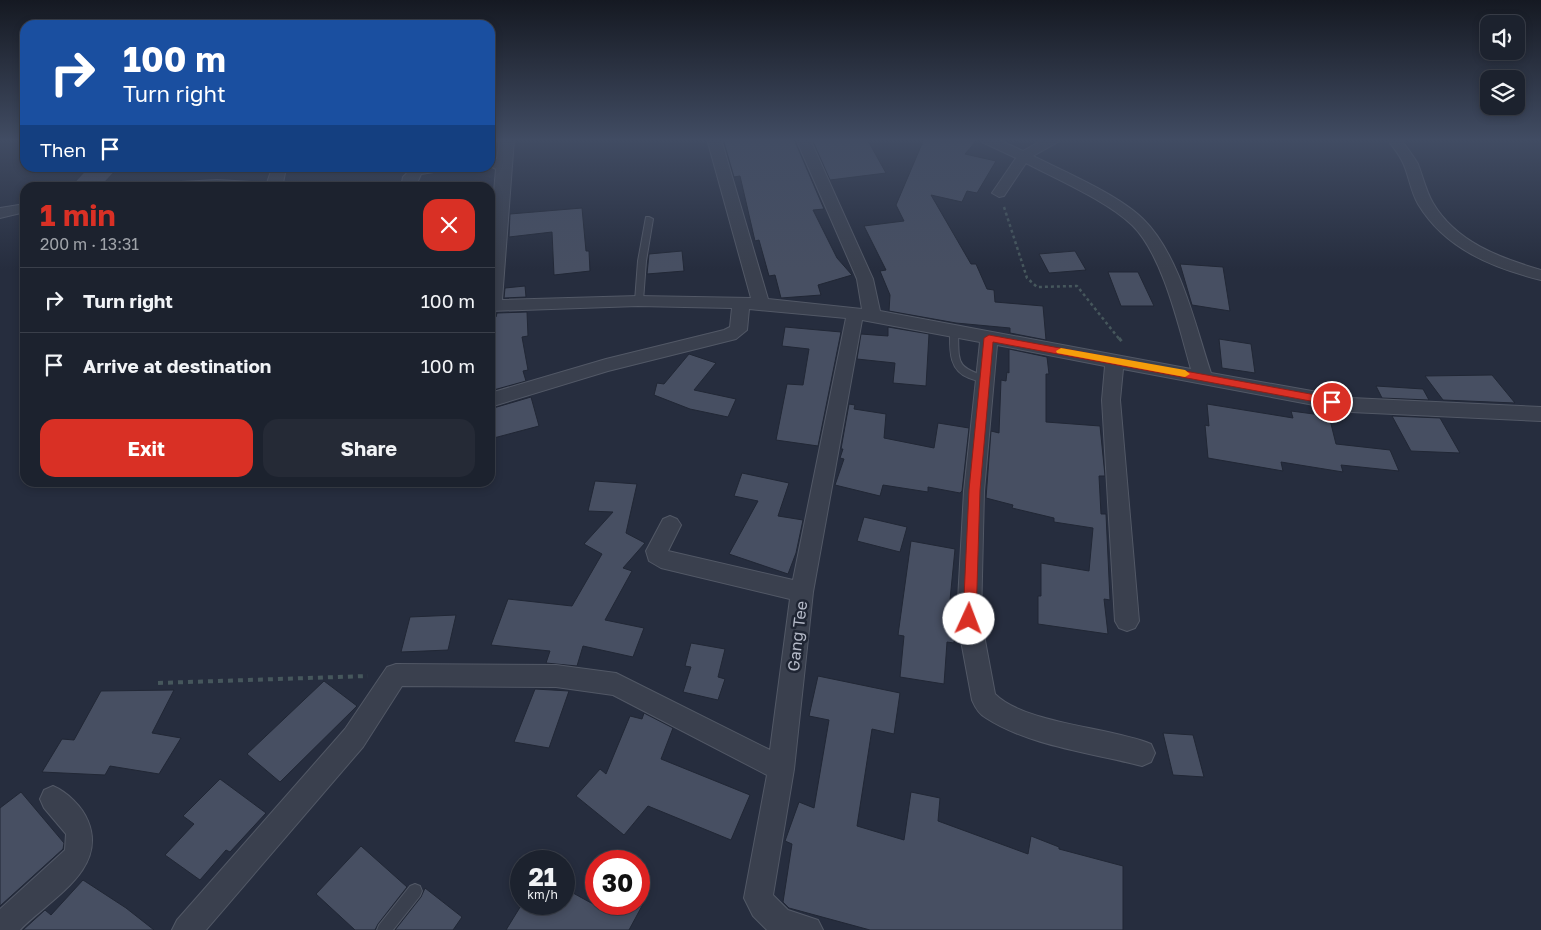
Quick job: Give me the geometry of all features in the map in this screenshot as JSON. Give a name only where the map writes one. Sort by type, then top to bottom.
[{"type":"street","points":[[495,221],[496,182]]},
{"type":"street","points":[[726,182],[761,303]]},
{"type":"street","points":[[822,182],[865,279],[863,315]]},
{"type":"street","points":[[999,194],[1007,182]]},
{"type":"street","points":[[1073,182],[1116,206],[1143,228],[1155,247],[1176,294],[1203,377]]},
{"type":"street","points":[[1416,182],[1427,205],[1449,232],[1468,248],[1490,260],[1541,275]]},
{"type":"street","points":[[0,213],[20,209]]},
{"type":"street","points":[[495,306],[639,301],[761,303],[863,315],[954,330],[1351,405],[1541,414]]},
{"type":"street","points":[[495,398],[606,365],[730,336],[738,330],[741,303]]},
{"type":"street","name":"Gang Tee","points":[[808,930],[781,922],[767,914],[758,898],[781,769],[802,592],[863,315]]},
{"type":"street","points":[[989,338],[974,490],[969,619],[984,700],[989,708],[1017,721],[1142,753]]},
{"type":"street","points":[[1115,360],[1111,400],[1127,621]]},
{"type":"street","points":[[670,525],[657,551],[657,555],[661,558],[802,592]]},
{"type":"street","points":[[187,930],[354,738],[396,675],[556,676],[616,684],[781,769]]},
{"type":"street","points":[[2,930],[10,919],[76,860],[81,850],[82,838],[78,828],[53,799]]},
{"type":"lane","points":[[639,301],[642,261],[649,219]]},
{"type":"lane","points":[[954,330],[955,361],[958,368],[966,376],[985,379]]},
{"type":"lane","points":[[384,930],[415,890]]},
{"type":"path","points":[[999,194],[1027,278],[1037,286],[1076,286],[1141,365]]},
{"type":"path","points":[[158,683],[396,675]]},
{"type":"building","points":[[741,182],[813,182],[824,209],[813,210],[837,258],[852,275],[818,285],[821,295],[781,298],[775,275],[769,276],[759,240],[755,241]]},
{"type":"building","points":[[906,182],[983,182],[977,193],[967,191],[962,202],[931,195],[971,264],[976,264],[987,289],[994,290],[995,302],[1043,306],[1046,340],[1010,333],[1010,328],[956,323],[889,311],[890,295],[880,271],[886,270],[864,226],[904,221],[896,205]]},
{"type":"building","points":[[582,208],[586,251],[589,251],[590,271],[554,275],[552,232],[509,237],[510,214]]},
{"type":"building","points":[[682,251],[684,271],[647,274],[649,254]]},
{"type":"building","points":[[1075,251],[1086,270],[1049,273],[1039,254]]},
{"type":"building","points":[[1180,264],[1223,267],[1230,311],[1192,305]]},
{"type":"building","points":[[1108,272],[1138,272],[1154,306],[1121,306]]},
{"type":"building","points":[[525,286],[526,297],[504,298],[505,288]]},
{"type":"building","points":[[527,312],[528,336],[522,337],[528,370],[523,371],[526,381],[495,390],[495,317],[497,313]]},
{"type":"building","points":[[785,327],[841,332],[818,446],[776,440],[787,384],[803,385],[809,349],[782,346]]},
{"type":"building","points":[[888,327],[929,334],[926,386],[893,383],[895,363],[857,359],[861,334],[888,336]]},
{"type":"building","points":[[1219,339],[1251,344],[1255,373],[1222,368]]},
{"type":"building","points":[[1009,349],[1047,357],[1049,374],[1046,374],[1046,422],[1100,426],[1105,476],[1099,476],[1101,514],[1106,514],[1110,600],[1104,599],[1108,634],[1038,624],[1038,596],[1041,596],[1041,563],[1089,571],[1093,528],[1054,522],[1054,518],[1012,508],[1013,505],[986,498],[991,431],[999,433],[1001,380],[1006,381],[1007,372],[1009,373]]},
{"type":"building","points":[[689,354],[716,363],[694,390],[736,399],[728,417],[690,409],[654,395],[657,383],[664,384]]},
{"type":"building","points":[[1492,375],[1515,403],[1443,400],[1425,376]]},
{"type":"building","points":[[1376,386],[1423,389],[1429,400],[1382,398]]},
{"type":"building","points":[[531,397],[539,426],[495,438],[495,408]]},
{"type":"building","points":[[849,404],[855,405],[854,409],[886,414],[884,438],[934,448],[938,423],[969,428],[962,491],[960,493],[928,487],[928,492],[883,485],[880,496],[835,485],[844,459],[840,458]]},
{"type":"building","points":[[1207,404],[1293,418],[1291,411],[1329,416],[1336,444],[1390,450],[1399,471],[1341,465],[1343,472],[1281,462],[1283,471],[1208,458],[1205,425],[1209,426]]},
{"type":"building","points":[[1392,416],[1440,418],[1460,453],[1411,451]]},
{"type":"building","points":[[742,473],[789,483],[778,516],[803,520],[796,553],[788,574],[729,554],[758,501],[734,496]]},
{"type":"building","points":[[595,481],[637,484],[626,533],[645,543],[623,568],[632,571],[605,620],[644,628],[633,657],[583,646],[577,666],[546,663],[550,651],[491,645],[508,599],[572,606],[602,554],[584,544],[613,512],[588,511]]},
{"type":"building","points":[[864,517],[907,527],[900,552],[857,541]]},
{"type":"building","points":[[911,541],[955,549],[950,600],[956,601],[954,643],[947,642],[944,684],[900,677],[904,636],[898,635]]},
{"type":"building","points":[[456,615],[448,650],[401,652],[410,617]]},
{"type":"building","points":[[691,643],[725,649],[718,677],[725,679],[718,700],[683,692],[691,667],[685,666]]},
{"type":"building","points":[[818,676],[900,693],[894,734],[872,729],[857,826],[904,840],[911,792],[940,798],[938,821],[1028,854],[1031,836],[1059,847],[1059,849],[1123,866],[1123,930],[870,930],[789,908],[783,902],[792,844],[785,841],[799,802],[814,808],[829,720],[809,716]]},
{"type":"building","points":[[324,681],[357,706],[280,782],[247,754]]},
{"type":"building","points":[[535,689],[569,691],[549,748],[514,742]]},
{"type":"building","points":[[174,690],[152,733],[181,738],[159,774],[110,766],[105,775],[42,772],[62,739],[74,740],[101,691]]},
{"type":"building","points":[[644,713],[673,728],[661,759],[750,795],[731,840],[648,806],[624,835],[576,796],[600,769],[606,774],[630,716],[642,719]]},
{"type":"building","points":[[1163,733],[1193,735],[1204,777],[1173,775]]},
{"type":"building","points":[[220,779],[266,813],[230,852],[226,850],[200,880],[165,855],[194,824],[183,816]]},
{"type":"building","points":[[21,792],[64,843],[63,849],[0,906],[0,808]]},
{"type":"building","points":[[361,846],[407,887],[375,930],[355,930],[316,894]]},
{"type":"building","points":[[83,880],[126,908],[154,930],[23,930],[45,910],[51,915]]},
{"type":"building","points":[[425,888],[462,917],[453,930],[395,930],[421,897]]},
{"type":"building","points":[[575,894],[585,900],[585,915],[637,915],[629,930],[506,930],[515,915],[575,915]]},
{"type":"slow traffic","points":[[1061,351],[1185,374]]},
{"type":"route","points":[[969,619],[974,490],[989,338],[1332,402]]}]
